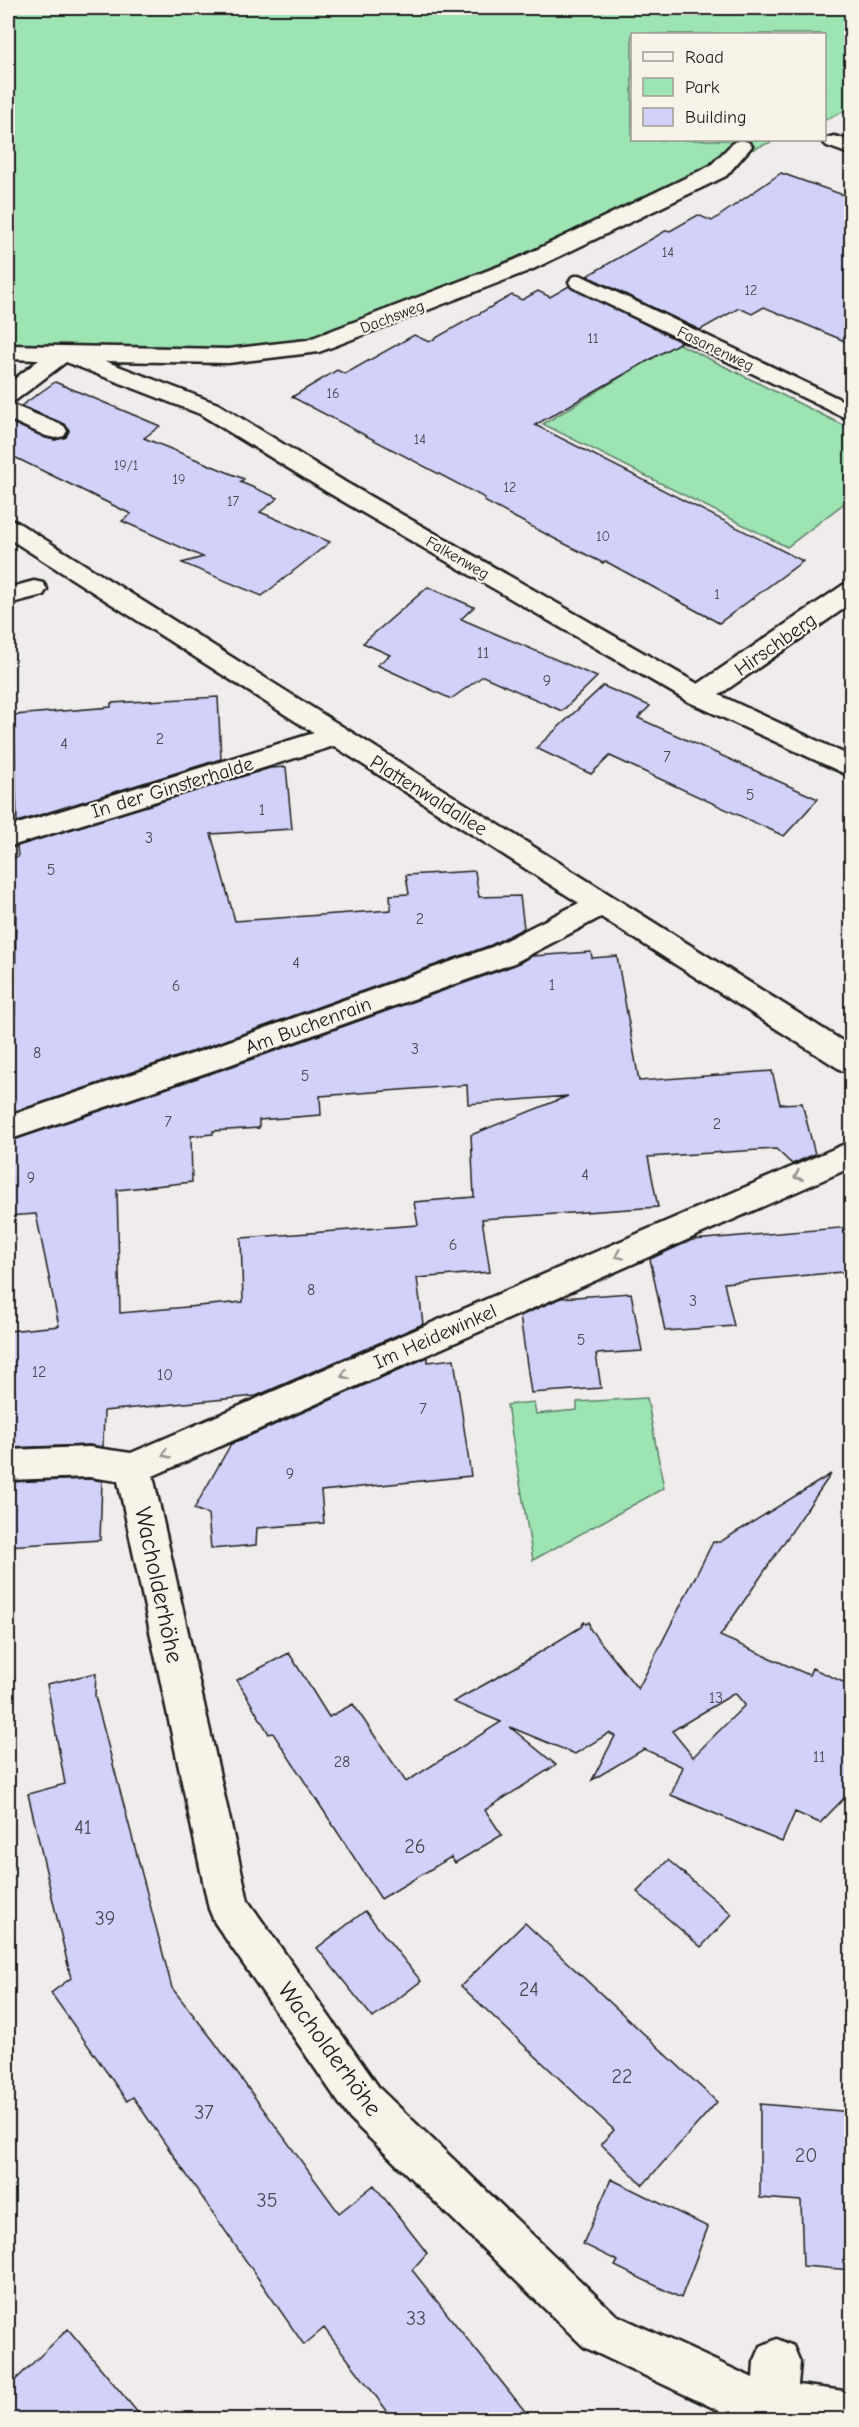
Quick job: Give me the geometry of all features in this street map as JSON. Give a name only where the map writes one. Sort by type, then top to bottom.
[{"type":"street","name":"Dachsweg","points":[[8,352],[228,356],[311,347],[524,265],[718,171],[741,146]]},
{"type":"street","name":"Fasanenweg","points":[[580,282],[852,414]]},
{"type":"street","points":[[8,395],[63,353]]},
{"type":"street","name":"Falkenweg","points":[[63,353],[209,409],[336,487],[699,696],[852,768]]},
{"type":"street","points":[[8,410],[56,431]]},
{"type":"street","name":"Plattenwaldallee","points":[[8,527],[852,1062]]},
{"type":"street","points":[[8,596],[34,589]]},
{"type":"street","name":"Hirschberg","points":[[699,696],[852,591]]},
{"type":"street","name":"In der Ginsterhalde","points":[[8,837],[336,736]]},
{"type":"street","name":"Am Buchenrain","points":[[8,1128],[218,1057],[503,954],[601,904]]},
{"type":"street","name":"Im Heidewinkel","points":[[133,1468],[852,1153]]},
{"type":"street","points":[[8,1465],[89,1462],[133,1468]]},
{"type":"street","name":"Wacholderhöhe","points":[[133,1468],[229,1909],[365,2104],[600,2331],[752,2402],[776,2383],[852,2415]]},
{"type":"green space","points":[[8,8],[851,8],[851,108],[826,120],[826,33],[631,33],[631,141],[774,141],[714,165],[519,256],[303,342],[235,350],[8,346]]},
{"type":"green space","points":[[677,343],[851,429],[851,498],[787,547],[543,424]]},
{"type":"green space","points":[[647,1398],[664,1488],[533,1560],[507,1405],[534,1402],[536,1414],[577,1410],[577,1402]]},
{"type":"building","points":[[781,173],[852,198],[852,344],[764,307],[752,314],[739,308],[700,330],[587,276],[698,215],[712,221]]},
{"type":"building","points":[[569,286],[681,342],[535,425],[803,561],[719,623],[605,561],[603,563],[559,541],[484,501],[485,498],[292,397],[337,370],[345,374],[414,335],[429,342],[512,295],[522,300],[538,291],[550,297]]},
{"type":"building","points":[[55,382],[160,426],[144,438],[244,479],[240,482],[278,498],[260,512],[330,542],[262,596],[182,563],[203,557],[122,521],[131,514],[8,454],[8,421],[46,438],[55,440],[66,437],[69,430],[65,424],[21,406]]},
{"type":"building","points":[[428,587],[474,607],[461,619],[597,677],[562,711],[483,676],[451,699],[377,665],[390,655],[363,643]]},
{"type":"building","points":[[603,686],[650,706],[638,718],[818,799],[784,836],[610,756],[591,774],[536,748]]},
{"type":"building","points":[[218,697],[221,759],[17,822],[14,715],[111,707],[111,703]]},
{"type":"building","points":[[286,767],[292,829],[211,834],[235,921],[391,910],[390,895],[409,894],[406,875],[475,871],[479,897],[520,896],[524,928],[491,945],[206,1047],[8,1114],[8,1015],[15,1014],[16,904],[8,905],[8,857],[18,857],[17,846],[270,768]]},
{"type":"building","points":[[591,952],[592,958],[617,956],[639,1081],[772,1071],[780,1104],[802,1103],[815,1154],[792,1164],[776,1149],[648,1157],[658,1207],[482,1219],[490,1272],[417,1278],[423,1324],[256,1396],[104,1411],[103,1447],[89,1445],[8,1448],[8,1331],[59,1326],[36,1214],[8,1216],[8,1142],[230,1067],[515,965],[532,956]],"holes":[[[467,1085],[468,1104],[568,1096],[471,1135],[474,1197],[414,1202],[418,1225],[241,1238],[243,1302],[120,1313],[117,1190],[192,1182],[191,1136],[213,1134],[213,1131],[259,1128],[259,1120],[321,1115],[320,1096]]]},
{"type":"building","points":[[852,1227],[852,1271],[724,1283],[734,1326],[665,1331],[650,1259],[692,1240]]},
{"type":"building","points":[[631,1293],[642,1351],[596,1354],[601,1388],[531,1393],[520,1316],[561,1298]]},
{"type":"building","points":[[428,1357],[428,1362],[454,1359],[471,1476],[321,1491],[324,1523],[257,1528],[256,1545],[211,1549],[208,1514],[194,1509],[231,1444]]},
{"type":"building","points":[[831,1474],[720,1636],[809,1675],[812,1668],[852,1686],[852,1790],[820,1823],[795,1812],[782,1842],[671,1795],[683,1767],[644,1749],[592,1780],[615,1736],[609,1733],[575,1754],[510,1727],[556,1765],[485,1810],[502,1835],[455,1863],[451,1857],[381,1899],[273,1733],[269,1734],[237,1680],[289,1653],[329,1717],[353,1704],[406,1782],[501,1722],[453,1702],[514,1668],[581,1627],[584,1622],[586,1624],[589,1622],[590,1629],[638,1689],[713,1542],[720,1542]],"holes":[[[735,1693],[745,1705],[693,1757],[672,1731]]]},
{"type":"building","points":[[89,1479],[102,1481],[100,1540],[8,1546],[8,1482]]},
{"type":"building","points":[[96,1673],[95,1696],[172,1988],[213,2040],[339,2213],[374,2185],[427,2253],[412,2270],[532,2420],[394,2420],[324,2328],[304,2345],[133,2097],[127,2101],[51,1993],[71,1978],[28,1794],[65,1784],[47,1684]]},
{"type":"building","points":[[668,1860],[732,1914],[701,1947],[637,1892]]},
{"type":"building","points":[[365,1911],[421,1981],[373,2018],[317,1948]]},
{"type":"building","points":[[525,1923],[717,2102],[643,2185],[601,2144],[614,2130],[461,1986]]},
{"type":"building","points":[[760,2104],[852,2112],[852,2270],[803,2266],[801,2201],[760,2198]]},
{"type":"building","points":[[611,2179],[708,2227],[681,2298],[615,2266],[618,2261],[583,2244]]},
{"type":"building","points":[[68,2329],[144,2420],[8,2420],[8,2387]]}]
